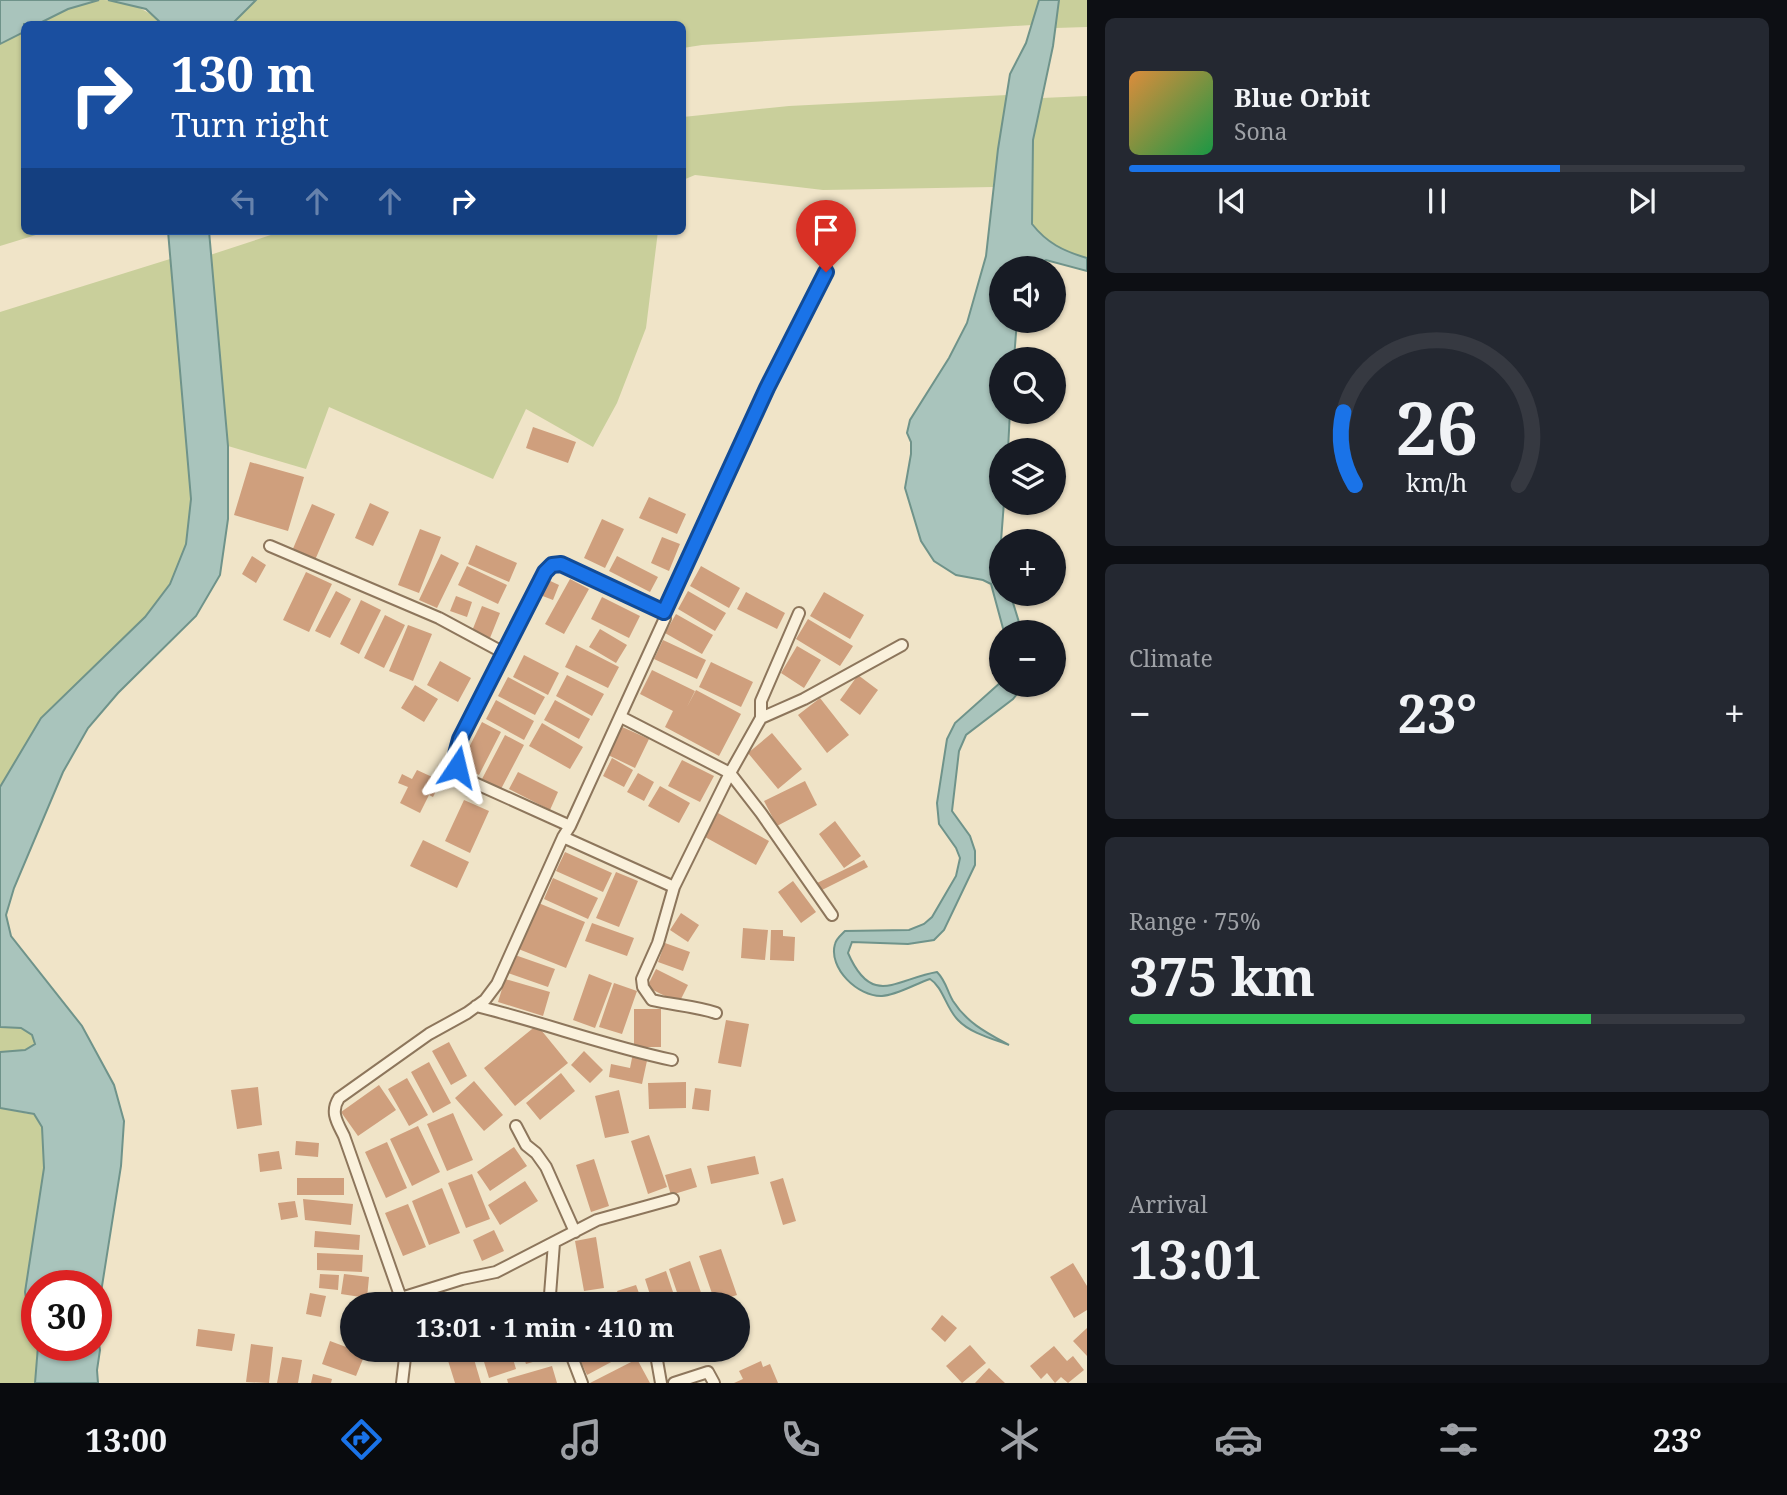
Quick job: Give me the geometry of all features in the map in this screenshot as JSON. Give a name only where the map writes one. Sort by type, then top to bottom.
[{"type":"street","points":[[399,1292],[333,1107],[339,1098],[429,1034],[485,1000],[497,984],[563,837],[621,718],[663,625],[664,612],[767,388],[826,272]]},
{"type":"street","points":[[270,546],[439,618],[504,653]]},
{"type":"street","points":[[570,826],[468,780],[457,767],[455,758],[460,739],[545,572],[552,565],[561,564],[664,612]]},
{"type":"street","points":[[716,1013],[652,1000],[643,987],[642,979],[658,943],[674,887],[730,773],[761,718],[761,701],[799,613]]},
{"type":"street","points":[[761,718],[816,693],[902,645]]},
{"type":"street","points":[[621,718],[730,773],[832,915]]},
{"type":"street","points":[[563,837],[674,887]]},
{"type":"street","points":[[476,1006],[633,1052],[672,1060]]},
{"type":"street","points":[[516,1126],[526,1145],[546,1167],[575,1232]]},
{"type":"street","points":[[427,1292],[462,1279],[496,1272],[597,1220],[673,1199]]},
{"type":"street","points":[[550,1292],[554,1243]]},
{"type":"street","points":[[402,1383],[404,1362]]},
{"type":"street","points":[[574,1362],[582,1383]]},
{"type":"street","points":[[657,1362],[660,1383]]},
{"type":"street","points":[[674,1383],[708,1372],[714,1383]]},
{"type":"green space","points":[[99,0],[117,1],[149,13],[159,21],[44,21],[68,9]]},
{"type":"green space","points":[[256,0],[1039,0],[1032,25],[686,48],[686,21],[235,21]]},
{"type":"green space","points":[[1059,0],[1087,0],[1087,27],[1055,28]]},
{"type":"green space","points":[[21,34],[21,235],[36,235],[0,246],[0,44]]},
{"type":"green space","points":[[1007,95],[993,187],[823,190],[695,175],[686,179],[686,117],[789,106]]},
{"type":"green space","points":[[1087,96],[1087,258],[1056,246],[1032,224],[1033,140],[1042,98]]},
{"type":"green space","points":[[271,235],[658,235],[646,328],[617,403],[593,447],[526,409],[493,479],[329,407],[306,469],[228,446],[210,255]]},
{"type":"green space","points":[[170,259],[191,499],[186,544],[170,584],[145,617],[41,718],[0,787],[0,312]]},
{"type":"green space","points":[[0,1027],[21,1028],[32,1035],[35,1044],[25,1050],[0,1052]]},
{"type":"green space","points":[[0,1108],[34,1115],[42,1127],[44,1168],[33,1270],[21,1270],[21,1361],[37,1361],[35,1383],[0,1383]]},
{"type":"water","points":[[0,0],[99,0],[68,9],[44,21],[21,21],[21,34],[0,44]]},
{"type":"water","points":[[108,0],[256,0],[235,21],[159,21],[146,9]]},
{"type":"water","points":[[1039,0],[1059,0],[1053,46],[1033,140],[1032,224],[1056,246],[1087,258],[1087,271],[1066,265],[1066,256],[989,256],[989,333],[1016,333],[1015,347],[989,347],[989,424],[1009,424],[1009,438],[989,438],[989,515],[1003,515],[1002,529],[989,529],[989,583],[956,575],[934,561],[921,541],[905,488],[911,454],[911,442],[907,433],[910,420],[949,358],[967,323],[986,256],[1010,74],[1026,43]]},
{"type":"water","points":[[168,235],[209,235],[228,446],[228,519],[220,575],[196,616],[118,693],[88,728],[63,772],[14,888],[6,915],[11,936],[82,1026],[114,1085],[124,1121],[121,1166],[105,1270],[28,1270],[44,1168],[42,1127],[34,1114],[0,1108],[0,1052],[25,1050],[35,1044],[32,1035],[21,1028],[0,1027],[0,787],[41,718],[145,617],[170,584],[186,544],[191,499]]},
{"type":"water","points":[[997,606],[1014,606],[1018,620],[1001,620]]},
{"type":"water","points":[[989,693],[989,697],[1015,697],[966,735],[959,751],[952,811],[970,836],[975,851],[975,865],[944,930],[934,940],[908,944],[852,942],[848,953],[857,970],[866,980],[876,985],[897,984],[937,972],[953,1001],[965,1015],[985,1032],[1009,1045],[963,1025],[930,979],[894,994],[873,995],[864,992],[847,979],[840,971],[834,953],[836,942],[845,931],[909,930],[924,924],[932,917],[956,876],[960,858],[939,824],[937,803],[947,739],[955,723]]},
{"type":"water","points":[[37,1361],[98,1361],[98,1383],[35,1383]]},
{"type":"building","points":[[533,427],[576,442],[568,463],[526,448]]},
{"type":"building","points":[[250,462],[304,477],[288,531],[234,515]]},
{"type":"building","points":[[649,497],[686,514],[677,534],[639,518]]},
{"type":"building","points":[[370,503],[389,512],[373,546],[355,538]]},
{"type":"building","points":[[312,504],[335,514],[315,560],[292,551]]},
{"type":"building","points":[[602,519],[624,529],[605,568],[584,558]]},
{"type":"building","points":[[420,529],[441,537],[419,593],[398,585]]},
{"type":"building","points":[[662,537],[680,544],[669,571],[651,563]]},
{"type":"building","points":[[476,545],[517,563],[509,582],[468,564]]},
{"type":"building","points":[[441,554],[459,563],[437,608],[419,600]]},
{"type":"building","points":[[252,556],[266,565],[256,583],[242,574]]},
{"type":"building","points":[[617,556],[658,577],[650,592],[609,571]]},
{"type":"building","points":[[467,566],[507,585],[498,604],[458,585]]},
{"type":"building","points":[[701,566],[740,588],[729,608],[690,586]]},
{"type":"building","points":[[306,572],[332,584],[309,632],[283,620]]},
{"type":"building","points":[[546,579],[559,585],[553,600],[540,595]]},
{"type":"building","points":[[570,579],[589,589],[564,634],[545,624]]},
{"type":"building","points":[[336,591],[351,599],[330,638],[315,631]]},
{"type":"building","points":[[688,591],[726,613],[715,631],[678,609]]},
{"type":"building","points":[[746,592],[785,613],[777,629],[737,609]]},
{"type":"building","points":[[824,592],[864,615],[850,639],[810,616]]},
{"type":"building","points":[[456,596],[472,602],[467,617],[450,611]]},
{"type":"building","points":[[602,597],[640,616],[629,638],[591,619]]},
{"type":"building","points":[[361,600],[381,610],[359,654],[340,644]]},
{"type":"building","points":[[482,606],[500,613],[490,638],[472,631]]},
{"type":"building","points":[[676,614],[713,635],[702,654],[665,633]]},
{"type":"building","points":[[385,615],[405,625],[384,668],[364,658]]},
{"type":"building","points":[[808,619],[853,646],[840,666],[796,639]]},
{"type":"building","points":[[408,625],[432,634],[413,681],[389,671]]},
{"type":"building","points":[[600,629],[627,645],[616,663],[589,647]]},
{"type":"building","points":[[663,640],[706,660],[697,679],[654,659]]},
{"type":"building","points":[[576,645],[619,667],[608,688],[565,667]]},
{"type":"building","points":[[797,646],[821,660],[804,688],[781,673]]},
{"type":"building","points":[[524,655],[559,673],[548,695],[513,677]]},
{"type":"building","points":[[440,661],[471,678],[458,702],[427,685]]},
{"type":"building","points":[[711,662],[753,682],[741,707],[699,687]]},
{"type":"building","points":[[652,670],[695,691],[687,707],[696,690],[741,714],[719,756],[665,727],[673,711],[640,694]]},
{"type":"building","points":[[567,675],[604,694],[592,716],[556,696]]},
{"type":"building","points":[[858,675],[878,690],[860,715],[840,700]]},
{"type":"building","points":[[508,677],[545,697],[535,715],[498,696]]},
{"type":"building","points":[[415,685],[438,699],[424,722],[401,708]]},
{"type":"building","points":[[820,698],[849,735],[827,753],[798,715]]},
{"type":"building","points":[[496,700],[534,721],[524,740],[486,719]]},
{"type":"building","points":[[555,700],[590,719],[579,739],[544,720]]},
{"type":"building","points":[[482,722],[501,732],[479,775],[460,765]]},
{"type":"building","points":[[542,723],[583,747],[570,769],[529,746]]},
{"type":"building","points":[[620,726],[649,739],[635,768],[606,754]]},
{"type":"building","points":[[772,733],[802,769],[778,789],[748,753]]},
{"type":"building","points":[[505,735],[524,745],[501,789],[482,779]]},
{"type":"building","points":[[612,758],[633,770],[624,787],[603,776]]},
{"type":"building","points":[[682,760],[714,776],[700,802],[668,786]]},
{"type":"building","points":[[417,770],[441,781],[433,797],[429,795],[420,813],[400,803],[408,787],[398,783],[402,774],[412,779]]},
{"type":"building","points":[[518,772],[558,792],[550,810],[509,789]]},
{"type":"building","points":[[638,773],[654,782],[644,801],[627,792]]},
{"type":"building","points":[[805,781],[817,805],[777,826],[764,801]]},
{"type":"building","points":[[660,786],[690,803],[679,823],[648,806]]},
{"type":"building","points":[[464,800],[489,811],[470,853],[445,841]]},
{"type":"building","points":[[718,813],[769,841],[756,865],[705,837]]},
{"type":"building","points":[[835,821],[861,856],[844,868],[819,834]]},
{"type":"building","points":[[423,840],[469,862],[457,888],[410,866]]},
{"type":"building","points":[[565,852],[612,873],[603,892],[556,871]]},
{"type":"building","points":[[864,860],[868,867],[818,892],[815,884]]},
{"type":"building","points":[[616,872],[638,881],[619,927],[596,918]]},
{"type":"building","points":[[553,878],[598,898],[588,919],[544,899]]},
{"type":"building","points":[[793,881],[816,912],[801,923],[778,892]]},
{"type":"building","points":[[536,902],[585,922],[566,968],[516,948]]},
{"type":"building","points":[[681,913],[699,925],[688,942],[670,930]]},
{"type":"building","points":[[592,923],[634,938],[627,956],[585,941]]},
{"type":"building","points":[[743,928],[768,930],[765,960],[741,958]]},
{"type":"building","points":[[771,930],[783,930],[783,936],[795,937],[794,961],[770,960]]},
{"type":"building","points":[[665,943],[690,952],[683,971],[658,962]]},
{"type":"building","points":[[515,955],[555,969],[548,987],[508,973]]},
{"type":"building","points":[[656,969],[688,985],[679,1003],[647,987]]},
{"type":"building","points":[[589,974],[612,983],[595,1028],[573,1020]]},
{"type":"building","points":[[505,979],[550,992],[543,1016],[498,1002]]},
{"type":"building","points":[[614,983],[637,991],[622,1034],[599,1027]]},
{"type":"building","points":[[634,1009],[661,1009],[661,1047],[634,1047]]},
{"type":"building","points":[[726,1020],[749,1024],[741,1067],[718,1063]]},
{"type":"building","points":[[537,1025],[568,1063],[515,1106],[484,1068]]},
{"type":"building","points":[[449,1042],[467,1076],[451,1085],[432,1051]]},
{"type":"building","points":[[584,1051],[603,1070],[590,1083],[571,1065]]},
{"type":"building","points":[[633,1053],[648,1056],[642,1084],[609,1077],[611,1064],[630,1068]]},
{"type":"building","points":[[429,1062],[451,1103],[433,1113],[411,1072]]},
{"type":"building","points":[[561,1073],[575,1091],[540,1120],[526,1103]]},
{"type":"building","points":[[407,1078],[428,1115],[409,1126],[388,1089]]},
{"type":"building","points":[[474,1081],[503,1115],[484,1131],[455,1098]]},
{"type":"building","points":[[686,1082],[686,1108],[649,1109],[648,1083]]},
{"type":"building","points":[[379,1085],[396,1110],[358,1136],[341,1112]]},
{"type":"building","points":[[258,1087],[262,1125],[237,1129],[231,1090]]},
{"type":"building","points":[[695,1088],[711,1090],[709,1111],[692,1109]]},
{"type":"building","points":[[619,1090],[629,1133],[605,1138],[595,1096]]},
{"type":"building","points":[[453,1113],[473,1160],[447,1171],[427,1124]]},
{"type":"building","points":[[418,1126],[440,1172],[412,1186],[390,1139]]},
{"type":"building","points":[[649,1135],[667,1187],[648,1194],[631,1141]]},
{"type":"building","points":[[296,1141],[319,1143],[318,1157],[295,1155]]},
{"type":"building","points":[[387,1142],[407,1188],[386,1198],[365,1152]]},
{"type":"building","points":[[514,1147],[527,1166],[490,1191],[477,1172]]},
{"type":"building","points":[[279,1151],[282,1169],[260,1172],[258,1154]]},
{"type":"building","points":[[755,1156],[759,1174],[711,1184],[707,1166]]},
{"type":"building","points":[[594,1159],[609,1206],[591,1212],[576,1165]]},
{"type":"building","points":[[691,1168],[697,1187],[671,1195],[665,1175]]},
{"type":"building","points":[[472,1174],[490,1219],[466,1228],[448,1183]]},
{"type":"building","points":[[297,1178],[344,1178],[344,1195],[297,1195]]},
{"type":"building","points":[[783,1178],[796,1221],[783,1225],[770,1182]]},
{"type":"building","points":[[525,1181],[538,1201],[500,1225],[488,1205]]},
{"type":"building","points":[[442,1188],[460,1233],[429,1245],[412,1201]]},
{"type":"building","points":[[303,1199],[353,1204],[351,1225],[305,1220]]},
{"type":"building","points":[[295,1201],[298,1217],[281,1220],[278,1203]]},
{"type":"building","points":[[408,1204],[426,1247],[403,1256],[385,1213]]},
{"type":"building","points":[[494,1230],[504,1251],[482,1261],[473,1240]]},
{"type":"building","points":[[315,1231],[360,1235],[359,1250],[314,1247]]},
{"type":"building","points":[[596,1237],[604,1288],[584,1291],[575,1241]]},
{"type":"building","points":[[721,1249],[736,1292],[712,1292],[699,1256]]},
{"type":"building","points":[[317,1253],[363,1255],[362,1272],[317,1270]]},
{"type":"building","points":[[690,1261],[701,1292],[677,1292],[669,1269]]},
{"type":"building","points":[[1073,1263],[1087,1286],[1087,1310],[1074,1318],[1050,1277]]},
{"type":"building","points":[[666,1271],[673,1292],[649,1292],[645,1279]]},
{"type":"building","points":[[320,1274],[339,1275],[338,1290],[319,1288]]},
{"type":"building","points":[[344,1274],[369,1277],[368,1292],[341,1292]]},
{"type":"building","points":[[636,1285],[639,1292],[617,1292]]},
{"type":"building","points":[[310,1293],[326,1296],[321,1317],[306,1314]]},
{"type":"building","points":[[942,1315],[957,1328],[945,1342],[931,1329]]},
{"type":"building","points":[[1087,1328],[1087,1356],[1073,1341]]},
{"type":"building","points":[[198,1329],[235,1334],[232,1351],[196,1346]]},
{"type":"building","points":[[330,1341],[340,1345],[340,1362],[362,1362],[356,1376],[322,1364]]},
{"type":"building","points":[[251,1344],[273,1347],[269,1383],[246,1382]]},
{"type":"building","points":[[970,1345],[986,1363],[962,1383],[946,1366]]},
{"type":"building","points":[[1054,1346],[1067,1361],[1073,1356],[1084,1370],[1068,1383],[1061,1377],[1055,1383],[1047,1373],[1041,1379],[1030,1366]]},
{"type":"building","points":[[282,1357],[302,1360],[298,1383],[277,1383]]},
{"type":"building","points":[[761,1361],[763,1367],[770,1364],[778,1383],[734,1383],[743,1379],[739,1371]]},
{"type":"building","points":[[448,1362],[475,1362],[481,1383],[455,1383]]},
{"type":"building","points":[[484,1362],[514,1362],[516,1369],[489,1378]]},
{"type":"building","points":[[581,1362],[611,1362],[587,1375]]},
{"type":"building","points":[[631,1362],[639,1362],[650,1383],[590,1383]]},
{"type":"building","points":[[552,1366],[557,1383],[508,1383],[507,1379]]},
{"type":"building","points":[[989,1368],[1005,1383],[975,1383]]},
{"type":"building","points":[[313,1374],[332,1379],[331,1383],[311,1383]]},
{"type":"route","points":[[457,767],[455,758],[460,739],[545,572],[552,565],[561,564],[664,612],[767,388],[826,272]]}]
